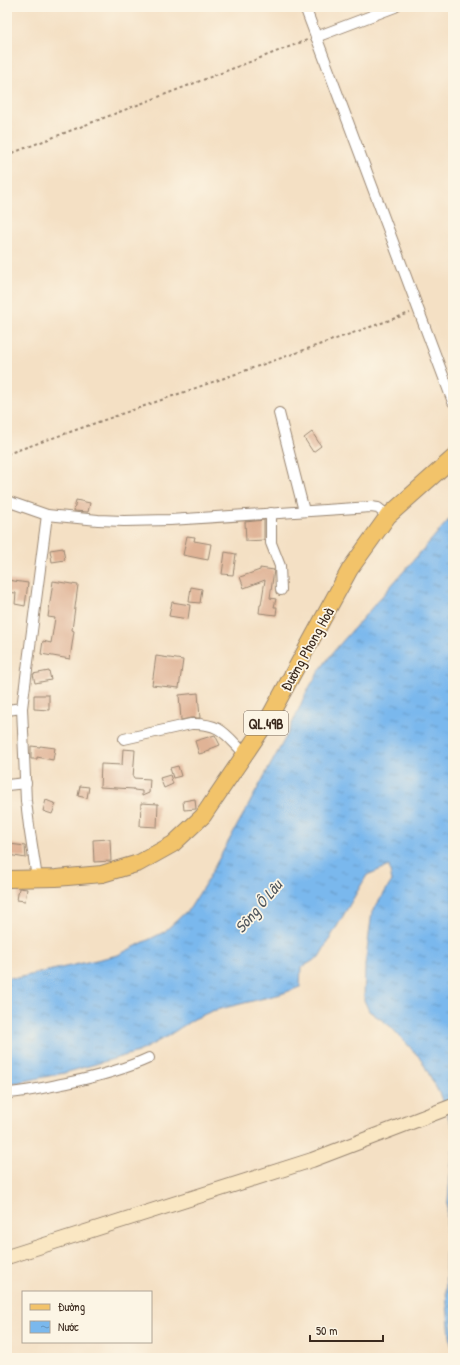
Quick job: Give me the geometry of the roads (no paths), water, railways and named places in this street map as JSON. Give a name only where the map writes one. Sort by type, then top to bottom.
[{"type":"main road","name":"Đường Phong Hoà","points":[[7,879],[102,874],[139,863],[173,844],[203,816],[266,723],[350,569],[388,516],[453,458]]},
{"type":"street","points":[[305,7],[453,402]]},
{"type":"street","points":[[316,37],[394,7]]},
{"type":"street","points":[[279,413],[304,511]]},
{"type":"street","points":[[7,501],[48,515],[124,521],[371,507],[378,508],[388,516]]},
{"type":"street","points":[[271,513],[271,543],[280,566],[281,590]]},
{"type":"street","points":[[37,878],[29,826],[22,708],[48,515]]},
{"type":"street","points":[[7,710],[22,708]]},
{"type":"street","points":[[124,739],[191,724],[201,724],[219,729],[245,754]]},
{"type":"street","points":[[7,785],[26,783]]},
{"type":"street","points":[[7,1093],[27,1092],[92,1078],[118,1071],[150,1058]]},
{"type":"street","points":[[7,1257],[312,1160],[453,1106]]},
{"type":"water","name":"Sông Ô Lâu","points":[[453,515],[453,1129],[440,1095],[421,1059],[390,1026],[369,1011],[364,1000],[365,965],[372,912],[392,881],[389,866],[367,875],[319,957],[301,968],[300,987],[281,994],[212,1011],[194,1019],[166,1037],[138,1052],[64,1073],[15,1083],[7,1083],[7,977],[17,978],[118,955],[164,932],[190,908],[205,884],[287,735],[306,693],[319,671],[334,651]]},
{"type":"water","points":[[453,1149],[453,1352],[447,1306],[445,1267],[447,1208]]}]
